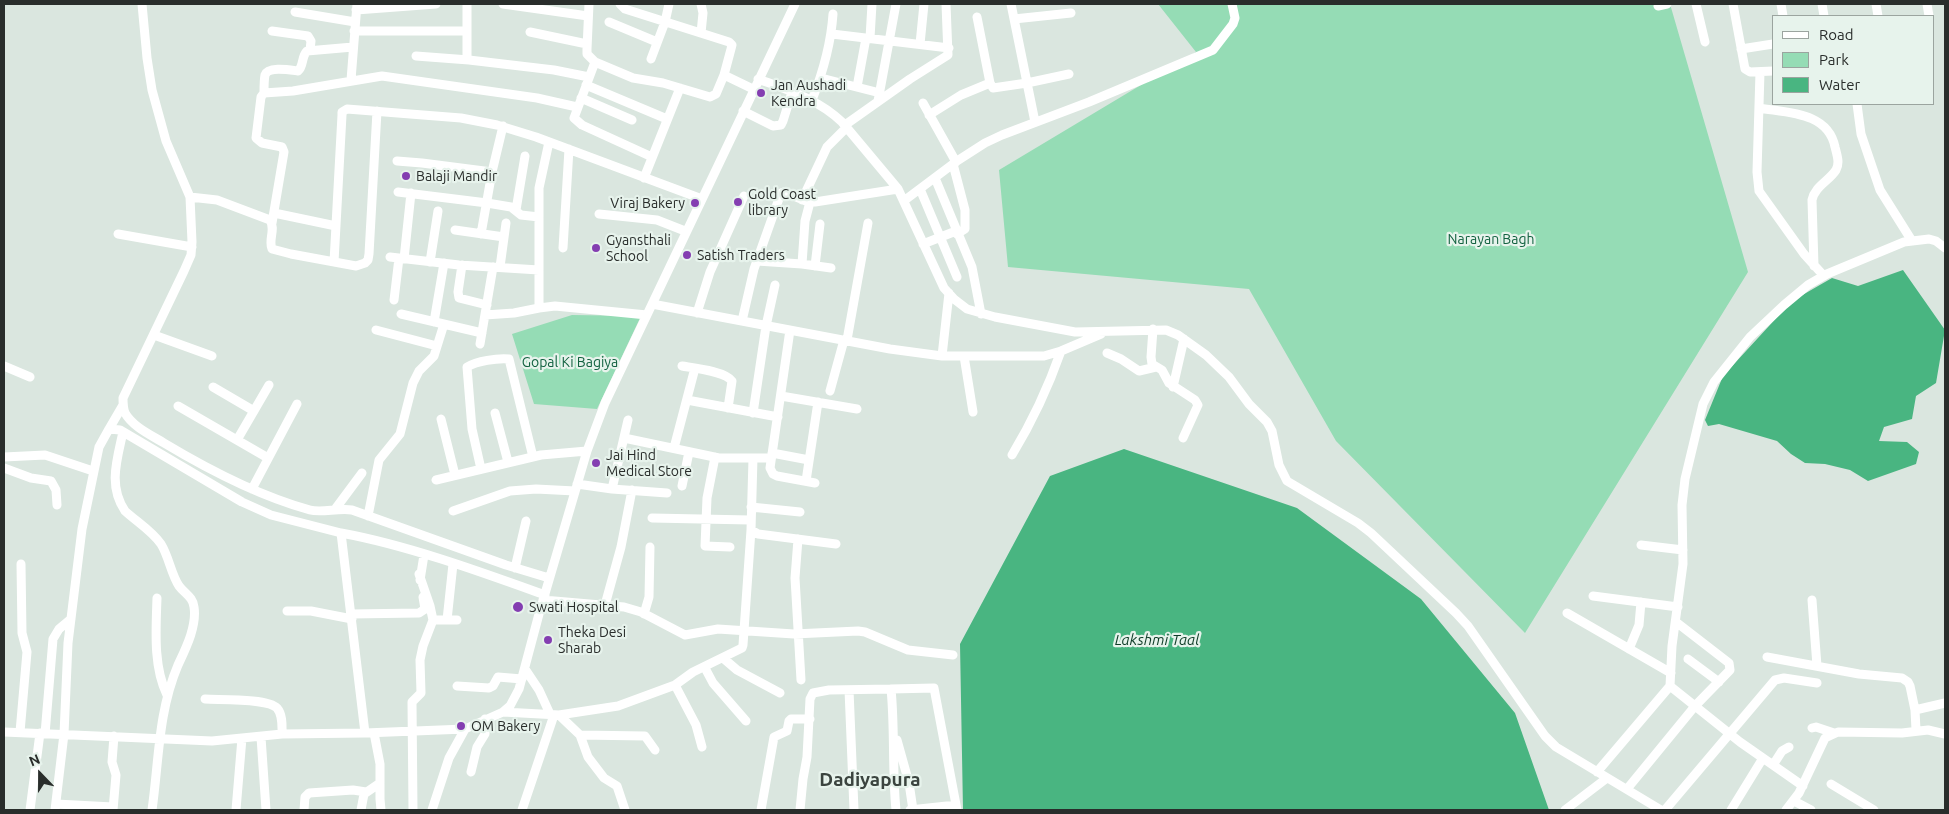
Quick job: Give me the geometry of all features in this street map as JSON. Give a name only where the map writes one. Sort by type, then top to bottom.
[{"type":"street","points":[[142,4],[151,84],[166,141],[190,197],[192,247],[191,255],[184,271],[123,398],[125,412],[141,429],[222,476],[252,489],[312,510],[336,508],[352,510],[515,568],[550,578]]},
{"type":"street","points":[[351,80],[356,7],[436,4]]},
{"type":"street","points":[[467,4],[467,57],[469,60]]},
{"type":"street","points":[[503,4],[588,16]]},
{"type":"street","points":[[589,4],[587,54],[595,62],[633,78],[663,83],[705,96],[714,96],[724,75],[732,45],[726,40],[625,9],[620,4]]},
{"type":"street","points":[[651,59],[665,22],[669,4]]},
{"type":"street","points":[[701,4],[703,13],[701,33]]},
{"type":"street","points":[[4,732],[212,740],[282,734],[370,733],[465,728],[503,712],[514,701],[522,679],[576,488],[604,403],[795,4]]},
{"type":"street","points":[[857,87],[868,38],[872,4]]},
{"type":"street","points":[[879,97],[896,4]]},
{"type":"street","points":[[920,44],[924,4]]},
{"type":"street","points":[[802,264],[806,201],[827,147],[846,126],[879,97],[946,58],[949,48],[946,4]]},
{"type":"street","points":[[1011,4],[1035,122]]},
{"type":"street","points":[[905,200],[954,163],[985,143],[1213,50],[1233,24],[1235,18],[1232,4]]},
{"type":"street","points":[[1658,6],[1667,4]]},
{"type":"street","points":[[1696,4],[1705,42]]},
{"type":"street","points":[[1733,4],[1746,71],[1772,71]]},
{"type":"street","points":[[295,12],[355,27],[467,31]]},
{"type":"street","points":[[1014,19],[1071,13]]},
{"type":"street","points":[[812,100],[821,78],[832,34],[832,14]]},
{"type":"street","points":[[977,18],[992,87],[1027,83],[1069,74]]},
{"type":"street","points":[[609,22],[657,42]]},
{"type":"street","points":[[272,31],[308,36],[311,41],[310,50]]},
{"type":"street","points":[[530,32],[587,44]]},
{"type":"street","points":[[832,34],[949,48]]},
{"type":"street","points":[[1741,49],[1772,44]]},
{"type":"street","points":[[353,47],[310,50],[304,54],[301,68],[298,70],[274,70],[267,72],[265,75],[264,93],[261,97],[256,138],[262,143],[284,149],[273,218],[270,243],[272,249],[356,266],[366,263],[368,260],[377,111]]},
{"type":"street","points":[[416,56],[554,70],[587,81],[667,119]]},
{"type":"street","points":[[595,62],[580,98],[574,118],[576,122],[652,157]]},
{"type":"street","points":[[1760,72],[1757,172],[1759,191],[1798,246],[1824,276]]},
{"type":"street","points":[[724,75],[753,89]]},
{"type":"street","points":[[264,93],[293,91],[382,76],[537,98],[577,108]]},
{"type":"street","points":[[758,78],[812,100],[832,112],[846,126],[898,189],[905,200],[922,244],[944,288],[967,309],[981,314],[1075,332],[1166,330],[1184,338],[1206,355],[1230,377],[1248,404],[1267,422],[1276,442],[1279,465],[1287,481],[1358,523],[1371,533],[1468,626],[1545,736],[1556,747],[1628,790],[1646,806],[1663,810],[1775,680],[1784,678],[1817,683]]},
{"type":"street","points":[[821,78],[857,87],[879,97]]},
{"type":"street","points":[[930,115],[961,95],[990,83]]},
{"type":"street","points":[[644,178],[680,88]]},
{"type":"street","points":[[744,111],[773,126],[778,126],[783,122],[792,92]]},
{"type":"street","points":[[580,98],[632,120]]},
{"type":"street","points":[[922,244],[965,229],[966,218],[954,163],[923,103]]},
{"type":"street","points":[[1857,105],[1861,134],[1880,190],[1912,241]]},
{"type":"street","points":[[1759,108],[1812,118],[1828,130],[1834,143],[1838,166],[1836,171],[1813,194],[1812,200],[1814,266]]},
{"type":"street","points":[[334,262],[342,112],[347,109],[461,118],[503,126],[702,199]]},
{"type":"street","points":[[481,234],[492,172],[503,126]]},
{"type":"street","points":[[539,308],[539,188],[549,142]]},
{"type":"street","points":[[563,248],[569,149]]},
{"type":"street","points":[[516,210],[526,156]]},
{"type":"street","points":[[396,161],[422,162],[492,172]]},
{"type":"street","points":[[935,178],[972,267],[981,314]]},
{"type":"street","points":[[742,321],[757,261],[780,193],[784,192],[806,201],[842,199],[898,189]]},
{"type":"street","points":[[920,189],[957,277]]},
{"type":"street","points":[[398,192],[511,207],[520,215],[539,217]]},
{"type":"street","points":[[394,300],[397,258],[412,193]]},
{"type":"street","points":[[697,313],[710,272],[744,196]]},
{"type":"street","points":[[190,197],[217,200],[270,220],[273,218],[336,226]]},
{"type":"street","points":[[430,262],[438,211]]},
{"type":"street","points":[[599,214],[657,220],[685,231]]},
{"type":"street","points":[[480,344],[506,223]]},
{"type":"street","points":[[830,391],[846,340],[868,223]]},
{"type":"street","points":[[816,266],[820,224]]},
{"type":"street","points":[[455,230],[504,237]]},
{"type":"street","points":[[118,234],[192,247]]},
{"type":"street","points":[[1597,772],[1670,686],[1683,564],[1682,505],[1685,479],[1698,422],[1707,394],[1714,382],[1750,337],[1799,291],[1824,276],[1898,244],[1912,241],[1936,241],[1945,248]]},
{"type":"street","points":[[397,258],[462,265],[539,270]]},
{"type":"street","points":[[757,261],[831,268]]},
{"type":"street","points":[[434,322],[444,263]]},
{"type":"street","points":[[462,265],[458,292],[459,298],[487,305]]},
{"type":"street","points":[[753,413],[766,326],[775,285]]},
{"type":"street","points":[[942,356],[948,293]]},
{"type":"street","points":[[652,304],[890,349],[942,356],[1044,356],[1061,351],[1104,332]]},
{"type":"street","points":[[485,315],[514,313],[555,306],[647,315]]},
{"type":"street","points":[[401,314],[482,333]]},
{"type":"street","points":[[368,516],[379,460],[400,434],[415,378],[434,356],[444,324]]},
{"type":"street","points":[[1153,329],[1151,361],[1162,370],[1169,383],[1195,400],[1198,405],[1183,438]]},
{"type":"street","points":[[376,330],[437,346]]},
{"type":"street","points":[[790,330],[770,468],[773,474],[811,482],[809,460],[818,402]]},
{"type":"street","points":[[154,335],[212,356]]},
{"type":"street","points":[[1173,386],[1184,338]]},
{"type":"street","points":[[1012,455],[1028,428],[1050,381],[1061,351]]},
{"type":"street","points":[[1107,353],[1125,361],[1139,371],[1156,367]]},
{"type":"street","points":[[964,356],[973,412]]},
{"type":"street","points":[[481,469],[472,429],[466,379],[467,368],[472,365],[498,359],[510,359],[532,456]]},
{"type":"street","points":[[4,366],[30,377]]},
{"type":"street","points":[[682,366],[728,376],[731,379],[728,408]]},
{"type":"street","points":[[674,448],[695,368]]},
{"type":"street","points":[[237,440],[269,385]]},
{"type":"street","points":[[213,387],[254,411]]},
{"type":"street","points":[[781,396],[857,409]]},
{"type":"street","points":[[687,400],[778,417]]},
{"type":"street","points":[[252,489],[296,404]]},
{"type":"street","points":[[114,736],[112,762],[116,775],[113,809],[56,807],[64,734],[71,619],[82,529],[99,447],[123,405]]},
{"type":"street","points":[[178,406],[268,458]]},
{"type":"street","points":[[495,413],[508,462]]},
{"type":"street","points":[[441,419],[455,475]]},
{"type":"street","points":[[612,489],[628,420]]},
{"type":"street","points":[[109,429],[123,432],[242,502],[271,515],[424,555],[544,597],[624,607],[644,614],[685,635],[713,630],[798,633],[865,632],[908,650],[953,655]]},
{"type":"street","points":[[123,432],[114,478],[121,506],[156,538],[162,546],[176,580],[192,600],[195,608],[191,632],[167,695],[159,738],[152,810]]},
{"type":"street","points":[[624,438],[715,457],[753,458],[772,456],[809,460]]},
{"type":"street","points":[[436,480],[532,456],[587,451]]},
{"type":"street","points":[[682,486],[689,452]]},
{"type":"street","points":[[4,457],[45,455],[93,472]]},
{"type":"street","points":[[715,457],[708,492],[705,546],[730,547]]},
{"type":"street","points":[[503,712],[554,715],[618,706],[675,685],[693,672],[705,668],[742,648],[751,525],[753,458]]},
{"type":"street","points":[[4,468],[30,478],[51,481],[56,490],[57,505]]},
{"type":"street","points":[[336,508],[362,474]]},
{"type":"street","points":[[453,511],[510,491],[576,488],[667,492]]},
{"type":"street","points":[[605,606],[621,546],[632,490]]},
{"type":"street","points":[[751,507],[800,512]]},
{"type":"street","points":[[652,518],[707,520],[751,525],[758,534],[836,544]]},
{"type":"street","points":[[515,568],[526,521]]},
{"type":"street","points":[[340,533],[370,733],[380,764],[382,810]]},
{"type":"street","points":[[798,539],[795,578],[801,680]]},
{"type":"street","points":[[1641,544],[1683,550]]},
{"type":"street","points":[[644,614],[649,598],[650,547]]},
{"type":"street","points":[[287,611],[311,610],[351,616],[415,614],[423,612],[425,606],[419,574],[424,555]]},
{"type":"street","points":[[20,732],[27,652],[22,633],[21,564]]},
{"type":"street","points":[[447,620],[453,564]]},
{"type":"street","points":[[413,810],[412,702],[421,692],[420,660],[433,620],[419,574]]},
{"type":"street","points":[[1593,596],[1678,607]]},
{"type":"street","points":[[157,598],[158,668],[167,695]]},
{"type":"street","points":[[1812,600],[1817,666]]},
{"type":"street","points":[[1629,648],[1639,625],[1641,602]]},
{"type":"street","points":[[1567,613],[1671,673]]},
{"type":"street","points":[[30,810],[42,733],[53,639],[59,629],[71,619]]},
{"type":"street","points":[[433,620],[457,620]]},
{"type":"street","points":[[1628,790],[1695,706],[1730,670],[1729,662],[1676,622]]},
{"type":"street","points":[[1767,657],[1906,680],[1910,686],[1915,710],[1916,730]]},
{"type":"street","points":[[723,658],[737,670],[780,693]]},
{"type":"street","points":[[1688,659],[1719,682]]},
{"type":"street","points":[[705,668],[712,683],[746,721]]},
{"type":"street","points":[[525,669],[554,715],[580,735],[588,757],[604,778],[617,786],[625,810]]},
{"type":"street","points":[[456,686],[491,688],[498,677],[522,679]]},
{"type":"street","points":[[675,685],[696,725],[702,747]]},
{"type":"street","points":[[1670,686],[1729,733],[1803,786]]},
{"type":"street","points":[[800,810],[807,757],[810,700],[813,693],[830,690],[934,688],[957,807],[912,810],[909,783],[894,730]]},
{"type":"street","points":[[891,689],[896,810]]},
{"type":"street","points":[[848,690],[854,810]]},
{"type":"street","points":[[205,700],[272,704],[276,706],[281,714],[282,734]]},
{"type":"street","points":[[1915,710],[1945,703]]},
{"type":"street","points":[[522,810],[554,715]]},
{"type":"street","points":[[471,772],[477,747],[485,734],[485,719]]},
{"type":"street","points":[[761,810],[774,736],[786,731],[789,721],[792,719],[810,719]]},
{"type":"street","points":[[1812,728],[1816,727],[1834,733],[1916,730],[1945,734]]},
{"type":"street","points":[[432,810],[449,758],[465,728]]},
{"type":"street","points":[[1786,810],[1803,786],[1825,738],[1834,733]]},
{"type":"street","points":[[580,735],[645,736],[655,750]]},
{"type":"street","points":[[261,737],[266,810]]},
{"type":"street","points":[[236,810],[242,738]]},
{"type":"street","points":[[1773,765],[1782,751],[1788,747]]},
{"type":"street","points":[[1731,810],[1763,758]]},
{"type":"street","points":[[1565,810],[1607,778]]},
{"type":"street","points":[[361,810],[362,798],[366,792],[380,783]]},
{"type":"street","points":[[1831,784],[1874,810]]},
{"type":"street","points":[[304,810],[305,797],[309,793],[353,790],[366,792]]},
{"type":"street","points":[[1794,801],[1811,810]]},
{"type":"green space","name":"Narayan Bagh","points":[[1158,4],[1670,4],[1748,272],[1525,633],[1336,441],[1249,289],[1008,267],[999,170],[1196,52]]},
{"type":"green space","name":"Gopal Ki Bagiya","points":[[572,315],[641,316],[597,409],[534,404],[512,334]]},
{"type":"water","points":[[1903,270],[1945,330],[1936,383],[1916,396],[1912,419],[1884,427],[1879,441],[1907,442],[1919,452],[1916,464],[1868,481],[1850,470],[1825,464],[1805,463],[1791,454],[1777,441],[1719,424],[1708,426],[1705,420],[1723,376],[1792,301],[1832,278],[1858,286]]},
{"type":"water","name":"Lakshmi Taal","points":[[1124,449],[1297,508],[1421,599],[1515,713],[1549,810],[963,810],[960,644],[1050,476]]},
{"type":"place","name":"Jan Aushadi Kendra","points":[[761,93]]},
{"type":"place","name":"Balaji Mandir","points":[[406,176]]},
{"type":"place","name":"Gold Coast library","points":[[738,202]]},
{"type":"place","name":"Viraj Bakery","points":[[695,203]]},
{"type":"place","name":"Gyansthali School","points":[[596,248]]},
{"type":"place","name":"Satish Traders","points":[[687,255]]},
{"type":"place","name":"Jai Hind Medical Store","points":[[596,463]]},
{"type":"place","name":"Swati Hospital","points":[[518,607]]},
{"type":"place","name":"Theka Desi Sharab","points":[[548,640]]},
{"type":"place","name":"OM Bakery","points":[[461,726]]},
{"type":"district","name":"Dadiyapura","points":[[870,780]]}]
